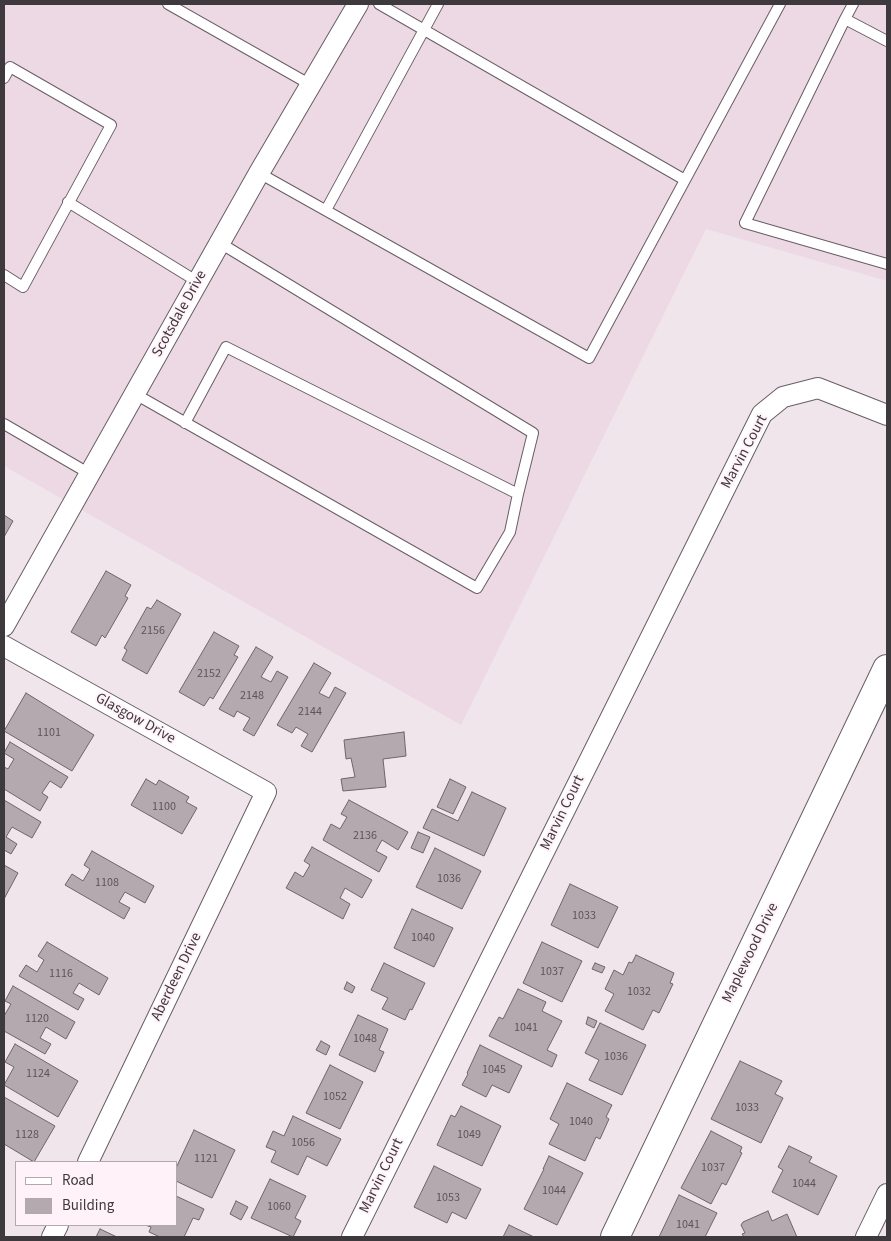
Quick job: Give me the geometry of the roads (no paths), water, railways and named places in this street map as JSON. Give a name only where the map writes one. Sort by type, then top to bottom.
[{"type":"street","name":"Scotsdale Drive","points":[[4,626],[259,173],[358,4]]},
{"type":"street","name":"Marvin Court","points":[[352,1237],[762,414],[783,397],[818,388],[887,415]]},
{"type":"street","name":"Glasgow Drive","points":[[4,646],[266,792]]},
{"type":"street","name":"Maplewood Drive","points":[[614,1237],[887,669]]},
{"type":"street","name":"Aberdeen Drive","points":[[88,1161],[266,792]]},
{"type":"street","points":[[866,1237],[887,1194]]},
{"type":"lane","points":[[168,4],[311,85]]},
{"type":"lane","points":[[379,4],[685,180]]},
{"type":"lane","points":[[326,210],[438,4]]},
{"type":"lane","points":[[853,4],[745,223],[887,264]]},
{"type":"lane","points":[[259,173],[588,358],[685,180],[775,5]]},
{"type":"lane","points":[[845,19],[887,41]]},
{"type":"lane","points":[[4,78],[10,67],[111,125],[23,286],[4,275]]},
{"type":"lane","points":[[68,202],[198,282]]},
{"type":"lane","points":[[134,394],[477,588],[510,532],[533,433],[220,243]]},
{"type":"lane","points":[[185,422],[226,347],[518,494]]},
{"type":"lane","points":[[4,424],[90,474]]}]
